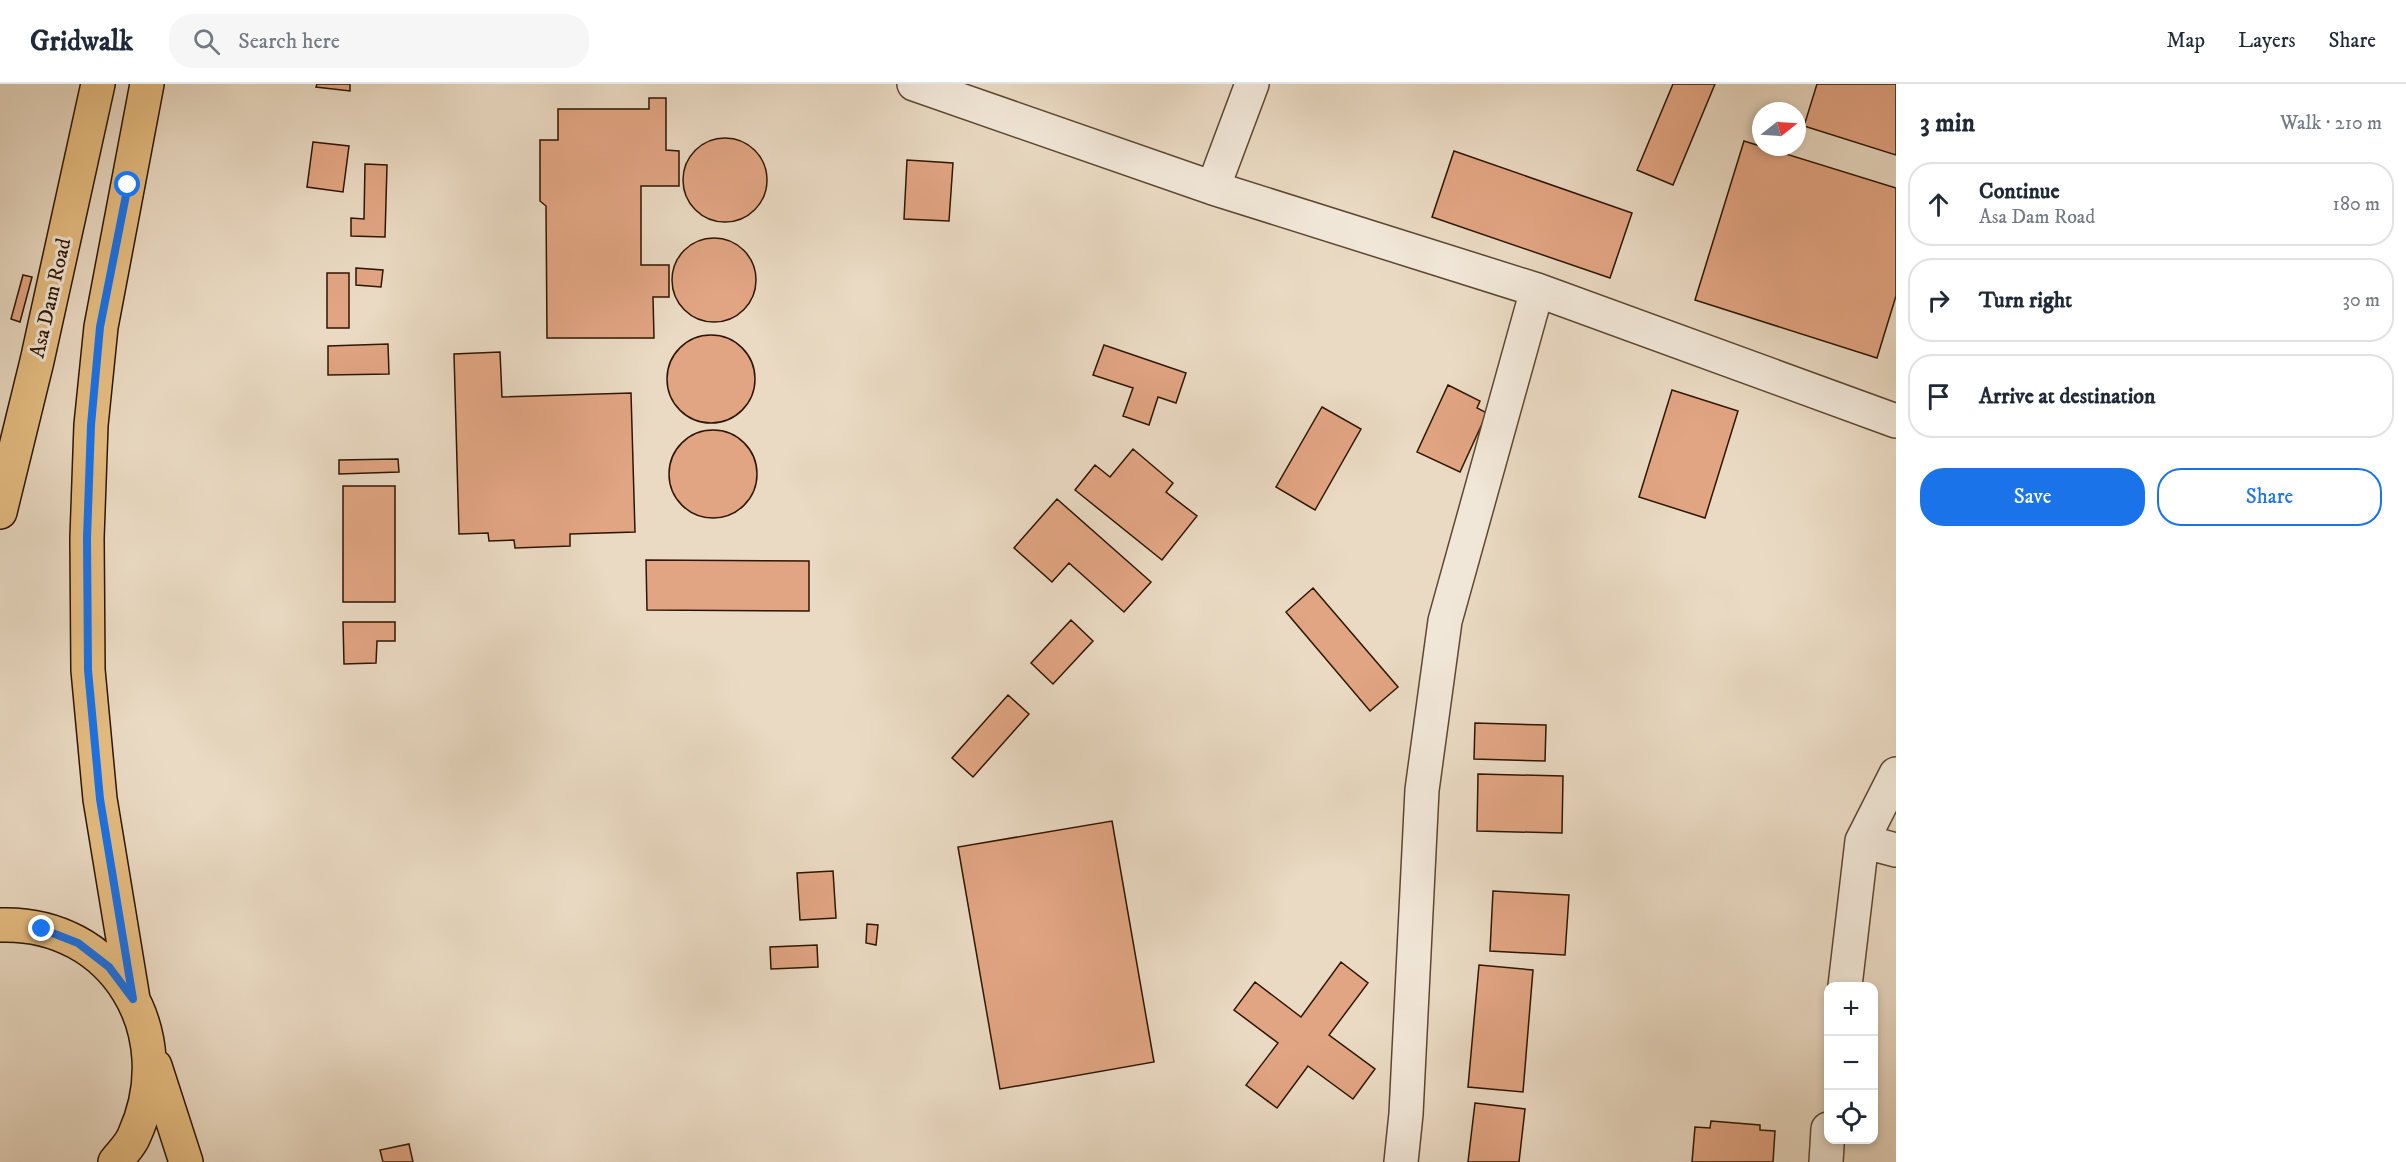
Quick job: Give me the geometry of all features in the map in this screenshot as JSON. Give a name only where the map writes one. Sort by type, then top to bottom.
[{"type":"main road","name":"Asa Dam Road","points":[[0,512],[37,361],[98,84]]},
{"type":"main road","points":[[133,999],[100,799],[88,670],[87,538],[91,425],[100,327],[140,86]]},
{"type":"main road","points":[[0,925],[42,929],[78,943],[109,967],[133,999],[144,1022],[186,1162]]},
{"type":"main road","points":[[115,1162],[134,1138],[149,1095],[150,1048]]},
{"type":"street","points":[[914,84],[1213,189],[1537,291],[1896,421]]},
{"type":"street","points":[[1213,189],[1252,84]]},
{"type":"street","points":[[1401,1162],[1406,1114],[1422,790],[1445,621],[1537,291]]},
{"type":"street","points":[[1846,982],[1862,841],[1896,774]]},
{"type":"street","points":[[1862,841],[1896,850]]},
{"type":"street","points":[[1826,1162],[1827,1144]]},
{"type":"building","points":[[317,84],[350,84],[350,91],[316,87]]},
{"type":"building","points":[[1673,84],[1715,84],[1673,185],[1637,170]]},
{"type":"building","points":[[1817,84],[1896,84],[1896,155],[1806,127]]},
{"type":"building","points":[[649,98],[666,98],[666,150],[679,151],[679,186],[641,186],[641,265],[669,265],[669,297],[653,297],[654,338],[547,338],[546,206],[540,201],[540,140],[558,140],[558,109],[649,109]]},
{"type":"building","points":[[717,138],[733,138],[749,145],[760,156],[767,172],[764,196],[755,210],[733,222],[717,222],[701,215],[690,204],[683,188],[683,172],[690,156],[701,145]]},
{"type":"building","points":[[1744,141],[1752,143],[1752,156],[1793,156],[1896,188],[1896,296],[1877,358],[1695,300]]},
{"type":"building","points":[[313,142],[349,146],[343,192],[307,187]]},
{"type":"building","points":[[1454,151],[1632,213],[1610,278],[1432,217]]},
{"type":"building","points":[[907,160],[953,163],[949,221],[904,219]]},
{"type":"building","points":[[365,164],[387,165],[385,237],[351,236],[351,218],[364,219]]},
{"type":"building","points":[[714,238],[730,241],[749,257],[756,280],[753,296],[737,315],[714,322],[698,319],[679,303],[672,280],[675,264],[691,245]]},
{"type":"building","points":[[356,268],[383,270],[381,287],[356,285]]},
{"type":"building","points":[[327,273],[349,273],[349,328],[327,328]]},
{"type":"building","points":[[23,275],[32,277],[20,322],[11,319]]},
{"type":"building","points":[[711,335],[728,339],[742,348],[751,362],[755,379],[751,396],[742,410],[728,419],[711,423],[694,419],[680,410],[671,396],[667,379],[671,362],[680,348],[694,339]]},
{"type":"building","points":[[388,344],[389,374],[328,375],[328,346]]},
{"type":"building","points":[[1104,345],[1186,373],[1176,403],[1158,397],[1149,425],[1123,416],[1133,388],[1093,375]]},
{"type":"building","points":[[500,352],[502,397],[631,393],[635,532],[570,534],[570,546],[515,548],[514,540],[489,541],[488,533],[459,534],[454,354]]},
{"type":"building","points":[[1448,385],[1480,401],[1477,408],[1487,413],[1460,472],[1417,452]]},
{"type":"building","points":[[1672,390],[1738,411],[1705,518],[1639,497]]},
{"type":"building","points":[[1322,407],[1361,429],[1315,510],[1276,487]]},
{"type":"building","points":[[713,430],[730,433],[744,443],[754,457],[757,474],[754,491],[744,505],[730,515],[713,518],[696,515],[682,505],[672,491],[669,474],[672,457],[682,443],[696,433]]},
{"type":"building","points":[[1133,449],[1173,483],[1166,492],[1197,516],[1162,560],[1075,490],[1095,465],[1110,477]]},
{"type":"building","points":[[398,459],[399,472],[339,474],[339,460]]},
{"type":"building","points":[[343,486],[395,486],[395,602],[343,602]]},
{"type":"building","points":[[1057,499],[1151,582],[1124,612],[1069,563],[1052,582],[1014,548]]},
{"type":"building","points":[[646,560],[809,561],[809,611],[647,610]]},
{"type":"building","points":[[1313,588],[1398,687],[1370,711],[1286,612]]},
{"type":"building","points":[[1071,620],[1093,641],[1053,684],[1031,663]]},
{"type":"building","points":[[343,622],[395,622],[395,641],[377,641],[376,663],[344,664]]},
{"type":"building","points":[[1008,695],[1029,714],[973,777],[952,758]]},
{"type":"building","points":[[1475,723],[1546,725],[1545,761],[1474,759]]},
{"type":"building","points":[[1478,774],[1563,776],[1562,833],[1477,831]]},
{"type":"building","points":[[1112,821],[1154,1062],[1000,1089],[958,847]]},
{"type":"building","points":[[833,871],[836,918],[800,920],[797,873]]},
{"type":"building","points":[[1493,891],[1569,895],[1565,955],[1490,951]]},
{"type":"building","points":[[867,924],[878,925],[876,945],[866,943]]},
{"type":"building","points":[[817,945],[818,967],[771,969],[770,947]]},
{"type":"building","points":[[1341,962],[1368,983],[1329,1035],[1375,1069],[1353,1099],[1308,1066],[1277,1108],[1246,1085],[1278,1043],[1234,1010],[1255,982],[1301,1017]]},
{"type":"building","points":[[1479,965],[1533,970],[1523,1092],[1468,1087]]},
{"type":"building","points":[[1475,1103],[1525,1109],[1519,1162],[1468,1162]]},
{"type":"building","points":[[1711,1121],[1760,1125],[1760,1130],[1775,1131],[1773,1162],[1692,1162],[1695,1127],[1710,1128]]},
{"type":"building","points":[[409,1144],[413,1162],[383,1162],[380,1150]]},
{"type":"route","points":[[42,929],[78,943],[109,967],[133,999],[100,799],[88,670],[87,538],[91,425],[100,327],[128,185]]}]
